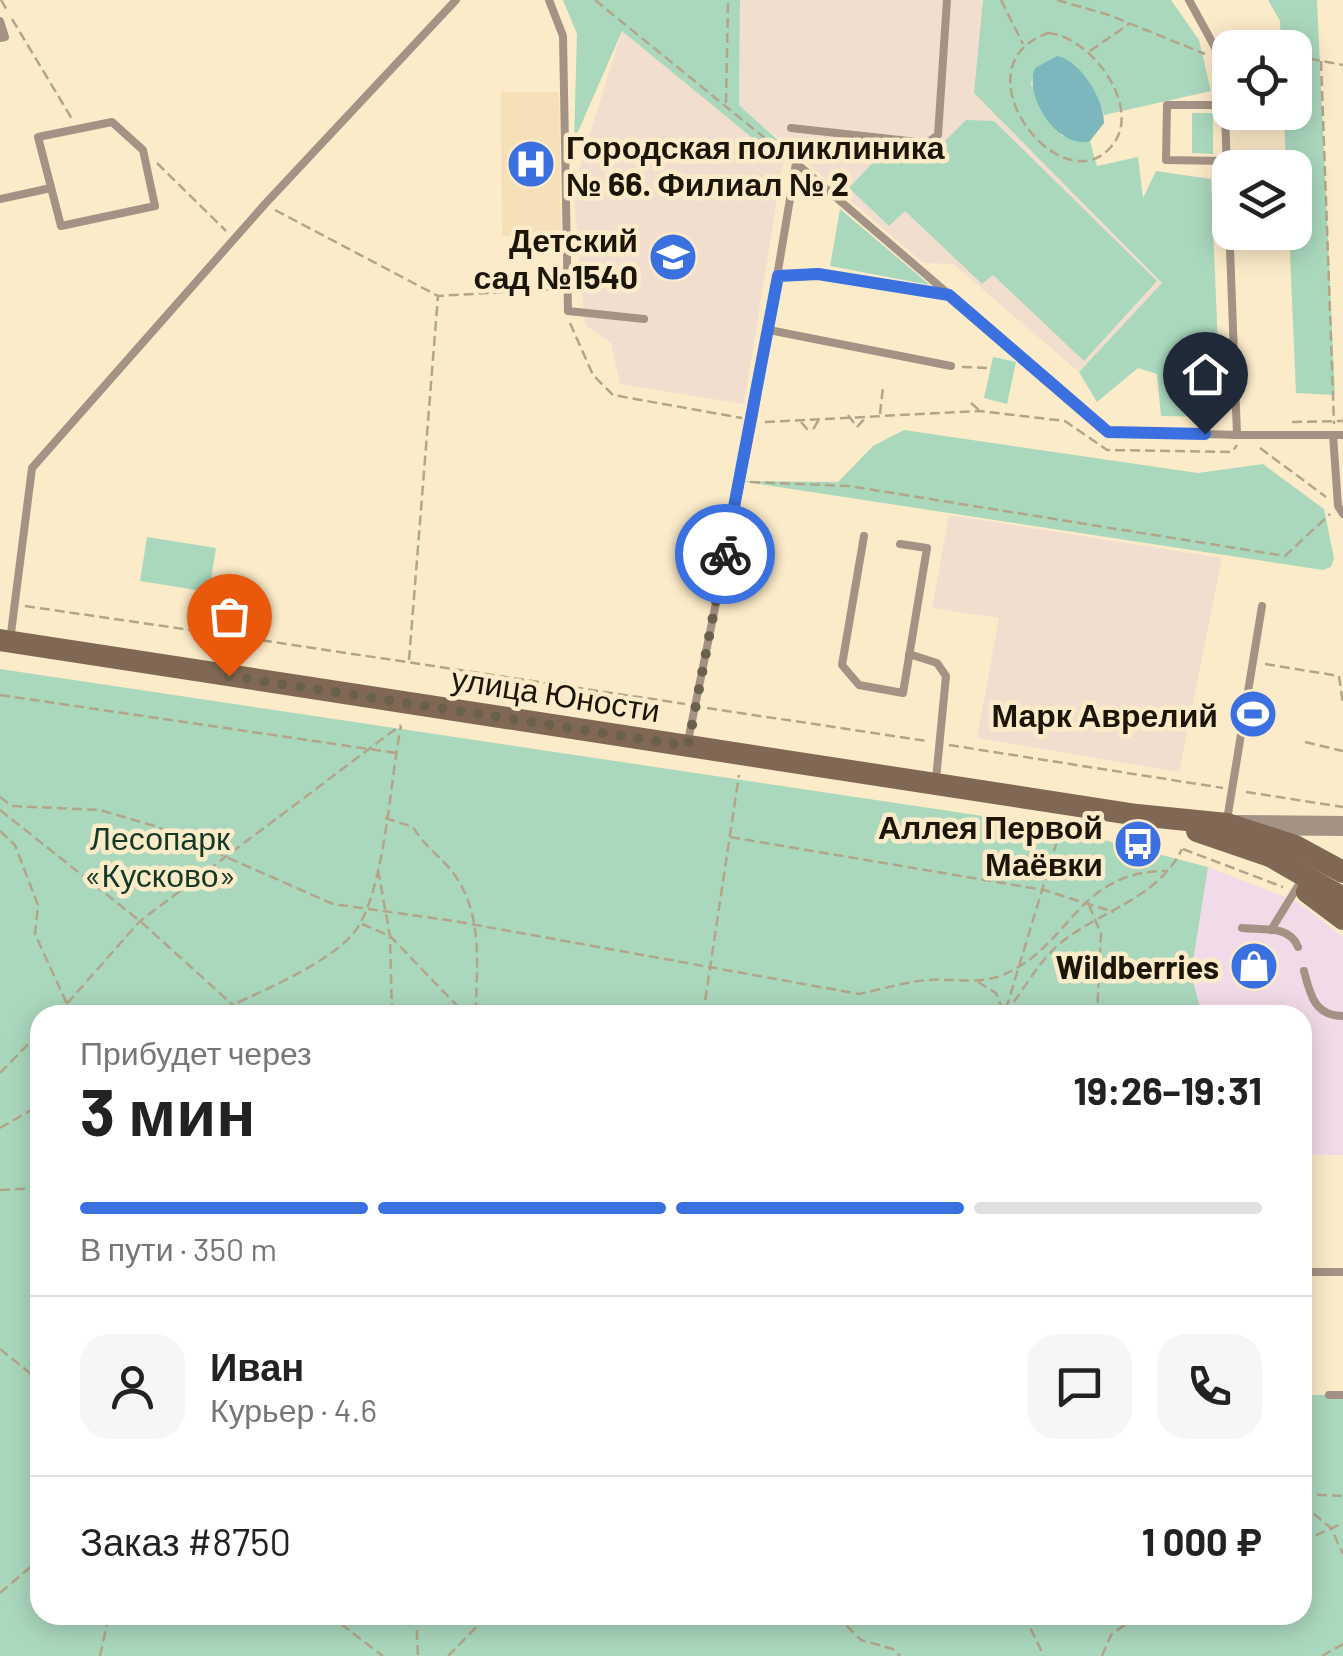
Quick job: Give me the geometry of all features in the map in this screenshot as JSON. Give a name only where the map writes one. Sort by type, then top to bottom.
[{"type":"main road","name":"улица Юности","points":[[5,641],[1161,818],[1294,846],[1343,872]]},
{"type":"main road","name":"улица Юности","points":[[1234,832],[1343,898]]},
{"type":"main road","points":[[1234,832],[1296,890],[1343,918]]},
{"type":"street","points":[[1234,832],[1343,826]]},
{"type":"lane","points":[[5,641],[14,604],[32,468],[265,204],[456,0]]},
{"type":"lane","points":[[549,0],[563,36],[568,311],[644,319]]},
{"type":"lane","points":[[792,128],[927,142],[938,135],[947,0]]},
{"type":"lane","points":[[1189,0],[1212,42]]},
{"type":"lane","points":[[0,20],[4,37],[0,38]]},
{"type":"lane","points":[[1212,105],[1167,105],[1166,160],[1212,160]]},
{"type":"lane","points":[[112,122],[143,150],[155,206],[61,226],[38,137],[112,122]]},
{"type":"lane","points":[[688,746],[769,330],[796,163]]},
{"type":"lane","points":[[796,163],[1108,432],[1338,435],[1341,510]]},
{"type":"lane","points":[[0,198],[51,188]]},
{"type":"lane","points":[[1231,250],[1240,435]]},
{"type":"lane","points":[[778,276],[818,274],[949,295]]},
{"type":"lane","points":[[769,330],[952,366]]},
{"type":"lane","points":[[864,536],[842,665],[859,685],[903,693],[927,548],[900,544]]},
{"type":"lane","points":[[229,676],[240,599]]},
{"type":"lane","points":[[1234,832],[1231,789],[1262,606]]},
{"type":"lane","points":[[909,654],[938,662],[946,676],[935,784]]},
{"type":"lane","points":[[1271,930],[1296,890]]},
{"type":"lane","points":[[1242,928],[1271,930],[1294,938],[1298,947]]},
{"type":"lane","points":[[1304,971],[1316,1007],[1328,1016],[1343,1016]]},
{"type":"lane","points":[[1312,1272],[1343,1272]]},
{"type":"lane","points":[[1329,1395],[1343,1396]]},
{"type":"path","points":[[1,0],[78,129]]},
{"type":"path","points":[[726,106],[728,0]]},
{"type":"path","points":[[1001,0],[1024,46]]},
{"type":"path","points":[[1056,0],[1130,24],[1212,58]]},
{"type":"path","points":[[599,1],[796,163]]},
{"type":"path","points":[[1089,51],[1130,24]]},
{"type":"path","points":[[1048,33],[1066,34],[1089,51],[1124,116],[1118,137],[1108,152],[1077,162],[1057,157],[1042,146],[1014,100],[1008,77],[1012,58],[1024,46],[1048,33]]},
{"type":"path","points":[[1312,59],[1343,65]]},
{"type":"path","points":[[1321,61],[1334,421],[1338,435]]},
{"type":"path","points":[[143,150],[234,239]]},
{"type":"path","points":[[265,204],[438,296],[567,288]]},
{"type":"path","points":[[409,662],[438,296]]},
{"type":"path","points":[[568,311],[572,334],[593,375],[612,395],[752,420],[980,411],[1065,421],[1107,450],[1232,452],[1240,435],[1341,510],[1285,556],[849,486],[739,482]]},
{"type":"path","points":[[952,366],[990,368]]},
{"type":"path","points":[[880,414],[884,387]]},
{"type":"path","points":[[972,404],[980,411]]},
{"type":"path","points":[[848,416],[857,427],[867,415]]},
{"type":"path","points":[[800,421],[807,429],[814,428],[820,418]]},
{"type":"path","points":[[1292,422],[1343,421]]},
{"type":"path","points":[[14,604],[1343,807]]},
{"type":"path","points":[[1254,662],[1339,676],[1343,704]]},
{"type":"path","points":[[0,695],[396,753]]},
{"type":"path","points":[[0,810],[140,921],[232,1005],[332,952],[360,924],[378,868],[402,725],[140,921],[67,1005]]},
{"type":"path","points":[[1304,742],[1343,751]]},
{"type":"path","points":[[704,1005],[739,775]]},
{"type":"path","points":[[0,796],[12,806],[100,810],[158,827],[299,892],[367,908],[860,994],[924,980],[998,976],[1058,934],[1096,890],[1128,874],[1168,871]]},
{"type":"path","points":[[386,818],[413,827],[426,848],[450,869],[469,901],[477,928],[476,1005]]},
{"type":"path","points":[[1007,1005],[1056,840],[1051,820]]},
{"type":"path","points":[[0,831],[16,845],[38,905],[34,934],[64,1005]]},
{"type":"path","points":[[730,837],[1044,890],[1114,912]]},
{"type":"path","points":[[1012,1005],[1057,946],[1114,912],[1168,871],[1182,849],[1296,890]]},
{"type":"path","points":[[378,868],[390,936],[392,1005]]},
{"type":"path","points":[[1087,902],[1101,934],[1097,1005]]},
{"type":"path","points":[[360,924],[390,936],[456,1005]]},
{"type":"path","points":[[975,980],[996,993],[1000,1005]]},
{"type":"path","points":[[0,1073],[30,1042]]},
{"type":"path","points":[[0,1128],[30,1111]]},
{"type":"path","points":[[0,1190],[30,1188]]},
{"type":"path","points":[[0,1349],[30,1372]]},
{"type":"path","points":[[1312,1494],[1343,1496]]},
{"type":"path","points":[[1312,1512],[1331,1528],[1343,1554]]},
{"type":"path","points":[[1312,1537],[1343,1522]]},
{"type":"path","points":[[0,1592],[30,1567]]},
{"type":"path","points":[[100,1656],[107,1625]]},
{"type":"path","points":[[343,1625],[383,1656]]},
{"type":"path","points":[[416,1625],[418,1656]]},
{"type":"path","points":[[448,1656],[478,1625]]},
{"type":"path","points":[[846,1625],[861,1640],[893,1649],[900,1656]]},
{"type":"path","points":[[1029,1625],[1044,1656]]},
{"type":"path","points":[[1102,1656],[1111,1634],[1124,1625]]},
{"type":"path","points":[[1322,1656],[1343,1644]]},
{"type":"shaded area","points":[[740,0],[983,0],[975,93],[1163,284],[1079,372],[953,264],[923,263],[739,105]]},
{"type":"shaded area","name":"Детский сад №1540","points":[[622,30],[783,163],[744,404],[620,384],[611,343],[585,325],[573,189]]},
{"type":"shaded area","name":"Городская поликлиника № 66. Филиал № 2","points":[[501,92],[559,92],[561,236],[502,236]]},
{"type":"shaded area","points":[[949,515],[1222,558],[1179,772],[977,738],[999,618],[932,608]]},
{"type":"shaded area","points":[[1208,867],[1298,902],[1343,937],[1343,1155],[1312,1155],[1312,1005],[1199,1005],[1191,975]]},
{"type":"green space","points":[[563,0],[740,0],[739,105],[788,149],[783,163],[622,31],[574,141],[577,34]]},
{"type":"green space","points":[[983,0],[1171,0],[1199,40],[1211,91],[1104,115],[1101,106],[1035,68],[1031,84],[1062,136],[1090,141],[1097,166],[1138,157],[1143,198],[1156,171],[1211,179],[1221,417],[1161,416],[1157,374],[1138,368],[1097,402],[1079,372],[1162,283],[974,93]]},
{"type":"green space","points":[[1268,0],[1317,0],[1335,395],[1296,393],[1290,250],[1312,250],[1312,150],[1285,150],[1285,130],[1312,130],[1312,30],[1280,30],[1280,21]]},
{"type":"green space","points":[[1192,113],[1212,113],[1212,154],[1192,153]]},
{"type":"green space","points":[[966,120],[994,121],[1157,281],[1084,361],[993,275],[982,284],[905,211],[889,226],[849,188],[883,152],[932,154]]},
{"type":"green space","points":[[840,209],[930,285],[830,266]]},
{"type":"green space","points":[[993,357],[1016,362],[1007,404],[984,398]]},
{"type":"green space","points":[[904,430],[1198,473],[1263,464],[1324,509],[1334,558],[1331,567],[1323,570],[739,481],[838,482],[873,446]]},
{"type":"green space","points":[[147,537],[216,548],[209,592],[140,581]]},
{"type":"green space","name":"Лесопарк «Кусково»","points":[[0,669],[1050,826],[1208,867],[1191,974],[1199,1005],[30,1005],[30,1625],[1312,1625],[1312,1395],[1343,1395],[1343,1656],[0,1656]]},
{"type":"water","points":[[1057,56],[1082,73],[1100,104],[1104,123],[1090,141],[1066,137],[1055,129],[1039,106],[1034,92],[1035,68]]},
{"type":"way so far","points":[[229,676],[688,746],[725,554]]},
{"type":"place","name":"Городская поликлиника № 66. Филиал № 2","points":[[531,164]]},
{"type":"place","name":"Детский сад №1540","points":[[673,257]]},
{"type":"place","name":"Марк Аврелий","points":[[1253,714]]},
{"type":"place","name":"Аллея Первой Маёвки","points":[[1138,844]]},
{"type":"place","name":"Wildberries","points":[[1254,966]]},
{"type":"route","points":[[725,554],[778,276],[818,274],[949,295],[1108,432],[1205,434]]}]
